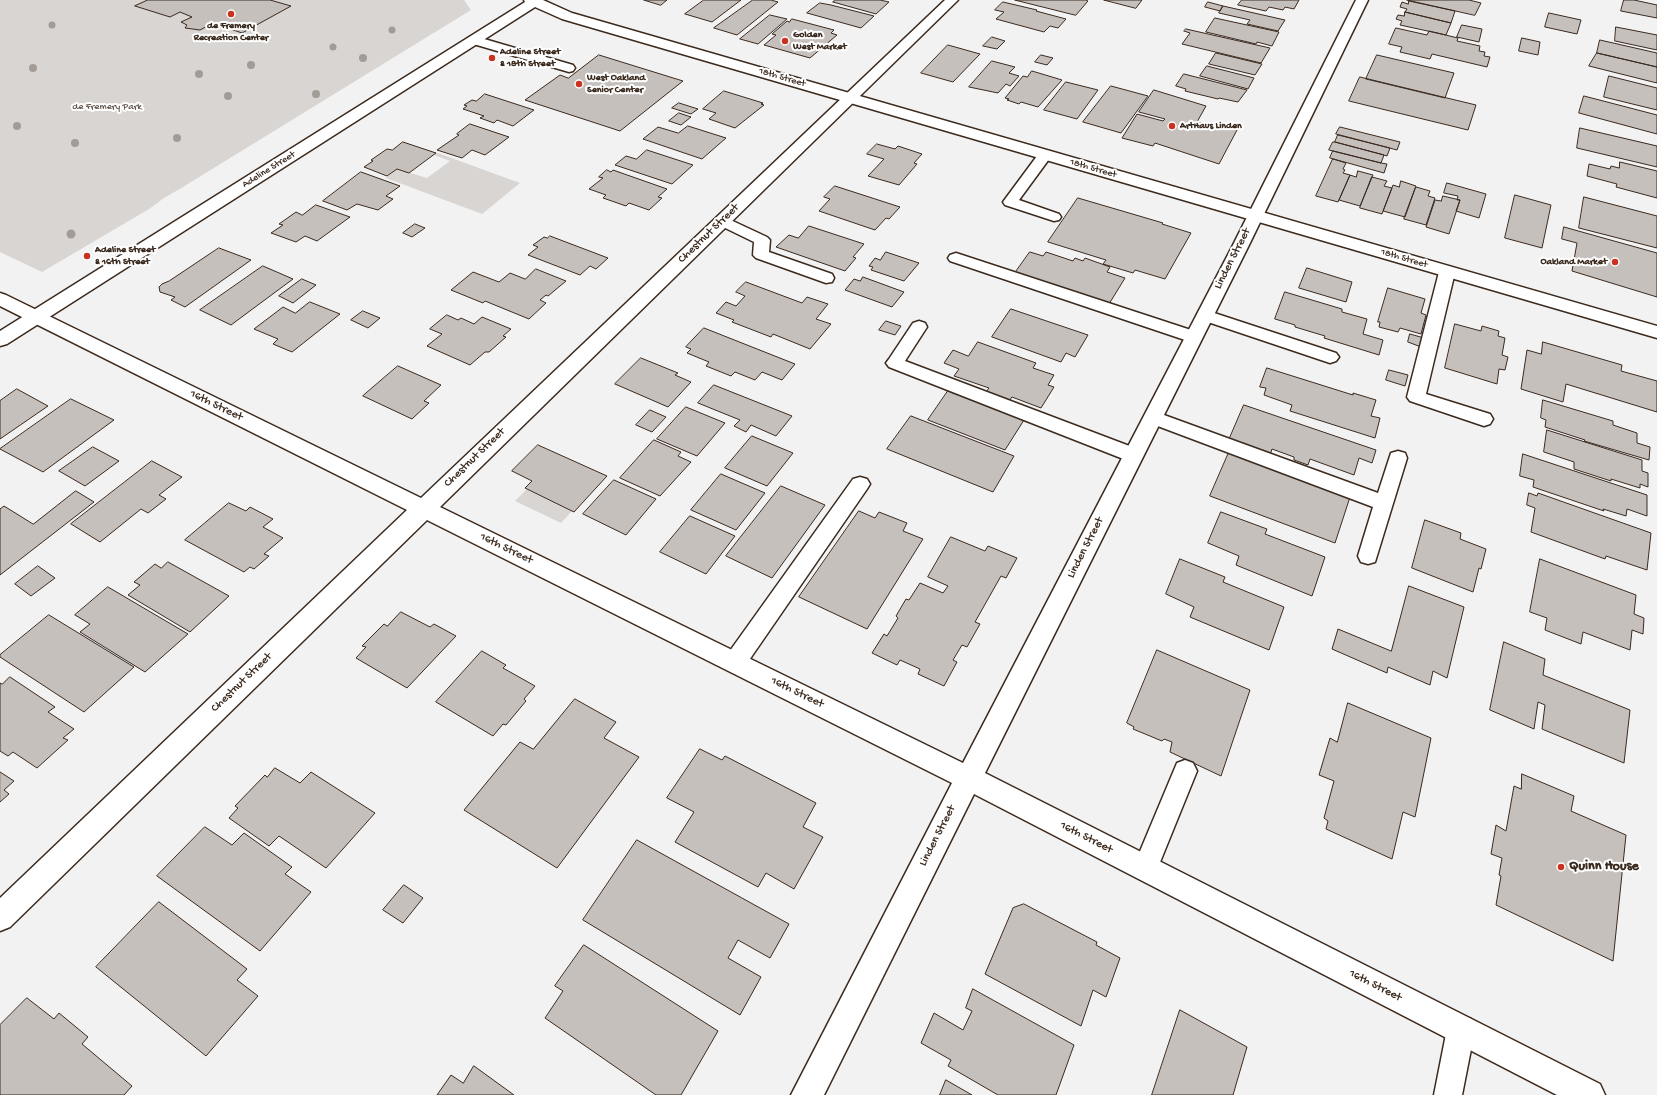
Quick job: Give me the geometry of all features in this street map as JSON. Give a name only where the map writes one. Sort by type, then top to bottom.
[{"type":"street","name":"Chestnut Street","points":[[0,917],[952,0]]},
{"type":"street","name":"Linden Street","points":[[807,1095],[1194,337],[1362,0]]},
{"type":"street","name":"18th Street","points":[[534,1],[566,16],[1657,332]]},
{"type":"street","name":"Adeline Street","points":[[0,340],[534,1]]},
{"type":"street","name":"16th Street","points":[[0,299],[968,778],[1589,1095]]},
{"type":"lane","points":[[474,40],[569,68]]},
{"type":"lane","points":[[1045,155],[1010,202],[1054,216]]},
{"type":"lane","points":[[722,222],[762,240],[761,255],[826,278]]},
{"type":"lane","points":[[956,258],[1194,337]]},
{"type":"lane","points":[[1447,272],[1416,397],[1484,419]]},
{"type":"lane","points":[[1204,315],[1330,357]]},
{"type":"lane","points":[[919,327],[895,363],[1133,455]]},
{"type":"lane","points":[[1153,417],[1384,503]]},
{"type":"lane","points":[[1368,556],[1398,458]]},
{"type":"lane","points":[[735,662],[860,484]]},
{"type":"lane","points":[[1145,868],[1184,771]]},
{"type":"lane","points":[[1448,1095],[1461,1030]]},
{"type":"green space","name":"de Fremery Park","points":[[0,0],[464,0],[471,10],[164,198],[149,209],[42,272],[0,252]]},
{"type":"green space","points":[[434,152],[520,183],[482,214],[386,178],[397,169],[427,178],[450,161],[434,155],[436,153]]},
{"type":"green space","points":[[527,489],[572,511],[561,523],[515,501]]},
{"type":"building","name":"de Fremery Recreation Center","points":[[148,0],[270,0],[291,6],[242,33],[213,23],[200,30],[185,28],[187,25],[181,22],[192,17],[180,12],[170,17],[135,6]]},
{"type":"building","points":[[644,0],[667,0],[661,5]]},
{"type":"building","points":[[704,0],[741,0],[712,22],[685,14]]},
{"type":"building","points":[[753,0],[771,0],[778,2],[737,35],[714,28]]},
{"type":"building","points":[[836,0],[880,0],[889,2],[876,14],[833,2]]},
{"type":"building","points":[[1015,0],[1086,0],[1088,1],[1076,15]]},
{"type":"building","points":[[1104,0],[1142,0],[1136,8]]},
{"type":"building","points":[[1242,0],[1299,0],[1294,9],[1285,7],[1283,10],[1269,7],[1266,11],[1238,5]]},
{"type":"building","points":[[1407,0],[1469,0],[1481,3],[1475,15]]},
{"type":"building","points":[[1624,0],[1634,0],[1657,5],[1657,18],[1621,11]]},
{"type":"building","points":[[1409,1],[1455,11],[1451,23],[1405,12],[1407,9],[1400,7],[1402,2],[1408,4]]},
{"type":"building","points":[[1003,2],[1066,19],[1058,28],[1050,26],[1044,32],[996,19],[1004,12],[995,10]]},
{"type":"building","points":[[1208,2],[1223,6],[1220,11],[1205,7]]},
{"type":"building","points":[[820,3],[874,16],[861,28],[807,13]]},
{"type":"building","points":[[1223,6],[1285,20],[1278,31],[1247,24],[1250,20],[1219,13]]},
{"type":"building","points":[[1405,12],[1451,23],[1446,35],[1400,25],[1402,21],[1396,19],[1398,15],[1404,16]]},
{"type":"building","points":[[1549,13],[1581,20],[1577,34],[1545,27]]},
{"type":"building","points":[[770,15],[787,19],[758,44],[740,39]]},
{"type":"building","points":[[1215,18],[1279,32],[1272,46],[1257,42],[1256,44],[1206,32]]},
{"type":"building","points":[[792,19],[834,30],[831,33],[837,35],[810,58],[764,45],[776,35],[772,34],[787,21],[789,22]]},
{"type":"building","points":[[1462,25],[1482,29],[1479,42],[1457,37]]},
{"type":"building","points":[[1616,27],[1657,35],[1657,50],[1615,41]]},
{"type":"building","points":[[1396,28],[1427,35],[1429,31],[1458,38],[1457,41],[1480,46],[1479,51],[1485,52],[1484,56],[1490,57],[1487,67],[1432,54],[1430,59],[1400,52],[1402,47],[1389,44]]},
{"type":"building","points":[[1186,29],[1270,48],[1261,63],[1182,44],[1190,33],[1184,31]]},
{"type":"building","points":[[992,37],[1005,41],[997,49],[983,46]]},
{"type":"building","points":[[1522,38],[1540,42],[1538,55],[1519,51]]},
{"type":"building","points":[[1600,40],[1657,53],[1657,67],[1597,53]]},
{"type":"building","points":[[948,45],[980,54],[953,82],[921,73]]},
{"type":"building","points":[[1216,53],[1262,64],[1255,75],[1209,64]]},
{"type":"building","points":[[1597,53],[1657,67],[1657,83],[1589,66]]},
{"type":"building","points":[[599,55],[683,81],[620,131],[525,100],[560,75],[568,78]]},
{"type":"building","points":[[1041,55],[1053,58],[1047,65],[1035,62]]},
{"type":"building","points":[[1377,55],[1454,73],[1445,98],[1366,79]]},
{"type":"building","points":[[992,61],[1015,67],[1009,73],[1019,76],[1010,86],[1006,84],[998,93],[969,87]]},
{"type":"building","points":[[1207,66],[1254,78],[1248,89],[1200,76]]},
{"type":"building","points":[[1032,71],[1062,80],[1038,107],[1021,102],[1019,104],[1007,100],[1009,99],[1005,98],[1023,76],[1027,77]]},
{"type":"building","points":[[1184,74],[1247,90],[1238,102],[1185,91],[1186,89],[1176,86]]},
{"type":"building","points":[[1609,76],[1657,88],[1657,110],[1604,97]]},
{"type":"building","points":[[1360,77],[1476,105],[1468,130],[1349,101]]},
{"type":"building","points":[[1066,82],[1098,90],[1077,119],[1044,110]]},
{"type":"building","points":[[1111,86],[1148,96],[1121,133],[1083,122]]},
{"type":"building","name":"ArtHaus Linden","points":[[1154,90],[1206,106],[1197,122],[1237,130],[1219,164],[1155,143],[1153,146],[1122,138],[1137,114],[1163,121],[1165,119],[1139,112]]},
{"type":"building","points":[[724,91],[763,103],[761,104],[764,105],[735,128],[709,119],[716,113],[703,109]]},
{"type":"building","points":[[485,94],[534,110],[513,126],[497,120],[494,123],[480,118],[484,116],[463,109],[467,106],[464,105],[472,100],[476,101]]},
{"type":"building","points":[[1584,96],[1657,115],[1657,134],[1579,113]]},
{"type":"building","points":[[679,103],[698,109],[691,114],[672,108]]},
{"type":"building","points":[[679,113],[691,117],[681,125],[669,121]]},
{"type":"building","points":[[470,124],[509,137],[485,155],[472,150],[462,158],[437,150],[459,135],[457,134]]},
{"type":"building","points":[[688,126],[726,138],[702,159],[643,139],[658,127],[678,133]]},
{"type":"building","points":[[1340,127],[1400,142],[1397,150],[1336,134]]},
{"type":"building","points":[[1580,128],[1657,146],[1657,167],[1577,148]]},
{"type":"building","points":[[1338,135],[1390,148],[1387,156],[1335,142]]},
{"type":"building","points":[[403,142],[436,153],[409,173],[397,169],[387,176],[364,167],[387,149],[392,150]]},
{"type":"building","points":[[1333,142],[1384,155],[1381,163],[1329,150]]},
{"type":"building","points":[[877,144],[895,149],[898,146],[922,154],[914,163],[917,164],[899,185],[868,176],[884,159],[867,154]]},
{"type":"building","points":[[647,150],[693,165],[672,184],[615,165],[626,156],[636,159]]},
{"type":"building","points":[[1333,151],[1387,164],[1384,173],[1330,158]]},
{"type":"building","points":[[1333,159],[1346,163],[1343,173],[1350,175],[1338,202],[1316,196]]},
{"type":"building","points":[[1620,162],[1657,171],[1657,198],[1616,187],[1617,184],[1587,176],[1589,164],[1610,169],[1611,166],[1619,168]]},
{"type":"building","points":[[607,170],[611,172],[613,170],[667,189],[658,197],[662,198],[649,210],[629,203],[626,206],[603,198],[606,195],[589,189],[603,178],[599,177]]},
{"type":"building","points":[[1358,171],[1373,175],[1360,206],[1339,200],[1350,175],[1356,177]]},
{"type":"building","points":[[361,172],[400,186],[386,196],[393,199],[378,210],[357,204],[347,210],[323,201]]},
{"type":"building","points":[[1372,177],[1387,181],[1384,186],[1392,188],[1382,214],[1360,208]]},
{"type":"building","points":[[1401,181],[1416,186],[1405,217],[1383,211],[1393,185],[1399,187]]},
{"type":"building","points":[[1447,183],[1486,194],[1479,218],[1456,211],[1460,200],[1457,200],[1458,196],[1444,193]]},
{"type":"building","points":[[835,186],[900,207],[889,219],[886,218],[875,230],[819,211],[830,199],[824,197]]},
{"type":"building","points":[[1416,187],[1430,191],[1428,196],[1435,198],[1426,225],[1404,219]]},
{"type":"building","points":[[1515,195],[1551,205],[1542,248],[1505,238]]},
{"type":"building","points":[[1443,196],[1460,200],[1449,234],[1426,227],[1435,200],[1441,201]]},
{"type":"building","points":[[1584,197],[1657,216],[1657,248],[1579,228]]},
{"type":"building","points":[[1078,198],[1163,223],[1162,224],[1191,233],[1165,279],[1135,270],[1133,273],[1103,264],[1106,260],[1048,242]]},
{"type":"building","points":[[316,205],[350,217],[317,241],[305,236],[296,242],[271,233],[283,225],[279,224],[296,212],[302,215]]},
{"type":"building","points":[[415,224],[425,228],[412,237],[403,233]]},
{"type":"building","points":[[809,226],[864,244],[853,257],[856,258],[845,271],[776,247],[789,235],[798,238]]},
{"type":"building","name":"Oakland Market","points":[[1564,227],[1657,253],[1657,297],[1572,271],[1577,243],[1562,239]]},
{"type":"building","points":[[550,236],[608,258],[596,269],[590,266],[580,275],[528,255],[538,247],[533,245],[544,237],[547,238]]},
{"type":"building","points":[[219,248],[251,260],[185,307],[171,300],[175,297],[160,292],[159,287],[162,284],[169,281]]},
{"type":"building","points":[[886,252],[919,263],[904,281],[871,270],[873,267],[869,266],[875,258],[880,260]]},
{"type":"building","points":[[1030,252],[1043,256],[1046,252],[1073,261],[1075,258],[1083,261],[1085,258],[1110,267],[1107,272],[1125,278],[1109,304],[1015,273]]},
{"type":"building","points":[[263,266],[293,279],[231,325],[200,310]]},
{"type":"building","points":[[1307,268],[1352,282],[1346,302],[1299,288]]},
{"type":"building","points":[[536,269],[566,281],[548,296],[546,295],[540,300],[546,303],[529,319],[485,301],[483,303],[451,290],[473,272],[499,282],[510,273],[525,279]]},
{"type":"building","points":[[863,277],[904,292],[892,307],[845,290],[854,279],[860,281]]},
{"type":"building","points":[[302,279],[316,285],[293,303],[279,296]]},
{"type":"building","points":[[746,282],[802,303],[807,297],[828,304],[816,319],[831,324],[810,349],[773,334],[771,337],[732,322],[734,320],[716,313],[726,302],[736,306],[745,296],[736,292]]},
{"type":"building","points":[[1388,288],[1425,299],[1421,313],[1426,315],[1421,334],[1400,328],[1398,332],[1379,327],[1380,322],[1378,322]]},
{"type":"building","points":[[1285,292],[1342,309],[1342,312],[1367,319],[1363,334],[1383,340],[1379,355],[1324,338],[1325,336],[1275,319]]},
{"type":"building","points":[[310,302],[340,314],[292,352],[273,344],[278,339],[254,329],[283,307],[295,313]]},
{"type":"building","points":[[1011,309],[1088,335],[1075,357],[1066,353],[1061,362],[992,337]]},
{"type":"building","points":[[363,311],[380,318],[368,328],[351,320]]},
{"type":"building","points":[[447,315],[458,320],[461,318],[474,324],[482,317],[511,329],[503,336],[506,337],[489,352],[485,352],[470,365],[427,346],[442,334],[430,329]]},
{"type":"building","points":[[886,321],[901,326],[895,335],[879,330]]},
{"type":"building","points":[[1455,324],[1481,331],[1482,326],[1499,331],[1498,336],[1505,338],[1502,355],[1508,357],[1505,370],[1499,369],[1497,384],[1445,368]]},
{"type":"building","points":[[704,328],[795,364],[782,380],[762,372],[755,380],[735,372],[731,376],[706,366],[709,362],[687,353],[691,349],[686,347]]},
{"type":"building","points":[[1410,334],[1424,338],[1421,347],[1408,342]]},
{"type":"building","points":[[978,342],[1036,363],[1033,368],[1054,375],[1048,385],[1054,387],[1041,408],[1012,397],[1009,401],[985,393],[989,388],[954,376],[959,369],[944,363],[953,350],[968,356]]},
{"type":"building","points":[[1543,342],[1622,365],[1621,371],[1657,381],[1657,412],[1566,384],[1563,402],[1521,389],[1527,350],[1541,354]]},
{"type":"building","points":[[641,358],[678,373],[675,375],[691,382],[668,407],[615,384]]},
{"type":"building","points":[[398,366],[441,385],[424,401],[429,403],[412,419],[363,396]]},
{"type":"building","points":[[1267,368],[1353,395],[1353,393],[1376,400],[1371,416],[1380,418],[1375,438],[1290,411],[1292,405],[1264,395],[1266,388],[1260,387]]},
{"type":"building","points":[[1389,370],[1408,375],[1405,386],[1386,380]]},
{"type":"building","points":[[714,385],[792,416],[776,436],[751,425],[746,432],[734,426],[740,420],[698,403]]},
{"type":"building","points":[[17,389],[48,406],[0,439],[0,401]]},
{"type":"building","points":[[948,391],[1024,420],[1005,450],[928,420]]},
{"type":"building","points":[[71,399],[114,420],[43,472],[0,449]]},
{"type":"building","points":[[1543,400],[1613,421],[1613,425],[1637,433],[1637,443],[1650,447],[1649,460],[1584,441],[1585,440],[1545,427],[1546,420],[1541,418]]},
{"type":"building","points":[[1244,405],[1376,450],[1372,463],[1359,458],[1354,475],[1310,459],[1308,465],[1294,460],[1294,457],[1272,449],[1270,455],[1229,440]]},
{"type":"building","points":[[686,407],[725,423],[697,456],[657,439]]},
{"type":"building","points":[[650,410],[666,417],[652,432],[636,425]]},
{"type":"building","points":[[911,416],[1014,456],[993,492],[887,449]]},
{"type":"building","points":[[1547,430],[1642,460],[1642,471],[1648,473],[1648,487],[1640,484],[1640,488],[1611,479],[1611,481],[1574,469],[1574,462],[1544,452]]},
{"type":"building","points":[[752,436],[793,453],[767,486],[725,468]]},
{"type":"building","points":[[654,440],[681,452],[678,456],[691,462],[660,496],[620,478]]},
{"type":"building","points":[[538,445],[607,476],[574,512],[525,488],[532,481],[512,471]]},
{"type":"building","points":[[93,447],[119,461],[85,486],[59,471]]},
{"type":"building","points":[[1230,450],[1351,494],[1335,543],[1210,496]]},
{"type":"building","points":[[1523,454],[1647,495],[1647,516],[1627,509],[1626,516],[1603,509],[1604,511],[1533,487],[1534,480],[1520,476]]},
{"type":"building","points":[[152,461],[182,477],[159,495],[166,499],[148,513],[141,509],[100,542],[71,524]]},
{"type":"building","points":[[721,474],[765,493],[736,530],[691,510]]},
{"type":"building","points":[[614,480],[656,499],[626,535],[583,514]]},
{"type":"building","points":[[781,486],[825,505],[772,578],[726,556]]},
{"type":"building","points":[[76,491],[94,502],[0,575],[0,509],[4,506],[33,524]]},
{"type":"building","points":[[1529,493],[1537,496],[1538,493],[1651,533],[1647,570],[1606,556],[1605,559],[1531,532],[1535,508],[1527,505]]},
{"type":"building","points":[[229,503],[246,511],[250,507],[273,519],[263,527],[283,538],[264,554],[269,556],[254,569],[250,567],[244,572],[185,540]]},
{"type":"building","points":[[859,511],[875,518],[879,512],[907,523],[903,531],[923,539],[867,629],[799,597]]},
{"type":"building","points":[[1221,512],[1267,529],[1265,534],[1325,557],[1312,596],[1236,565],[1239,556],[1208,543]]},
{"type":"building","points":[[690,516],[735,536],[706,574],[660,552]]},
{"type":"building","points":[[1425,520],[1461,533],[1460,539],[1486,549],[1481,569],[1479,568],[1473,592],[1412,568]]},
{"type":"building","points":[[951,537],[985,551],[988,546],[1017,558],[1006,578],[1001,576],[975,622],[980,624],[967,647],[962,645],[953,660],[957,662],[944,686],[918,674],[920,669],[900,660],[897,665],[872,653],[884,634],[887,636],[898,618],[896,616],[906,599],[909,600],[920,583],[943,593],[948,586],[928,577]]},
{"type":"building","points":[[1180,559],[1225,577],[1223,582],[1284,607],[1269,650],[1190,617],[1194,607],[1166,594]]},
{"type":"building","points":[[1540,559],[1636,595],[1634,614],[1644,618],[1643,634],[1632,630],[1630,650],[1583,632],[1581,644],[1545,630],[1547,618],[1530,612]]},
{"type":"building","points":[[168,562],[229,596],[190,632],[128,595],[140,585],[134,582],[155,564],[161,568]]},
{"type":"building","points":[[38,566],[55,578],[31,596],[15,584]]},
{"type":"building","points":[[1409,586],[1464,607],[1447,678],[1433,671],[1430,685],[1388,667],[1387,673],[1332,649],[1338,629],[1391,651]]},
{"type":"building","points":[[108,587],[188,634],[145,672],[80,632],[90,624],[75,615]]},
{"type":"building","points":[[401,612],[430,627],[434,624],[456,636],[407,688],[356,658],[366,647],[362,646],[384,624],[387,626]]},
{"type":"building","points":[[49,615],[134,667],[84,712],[0,657],[0,655]]},
{"type":"building","points":[[1504,642],[1545,659],[1543,675],[1630,710],[1624,763],[1542,729],[1545,705],[1538,702],[1534,729],[1490,710]]},
{"type":"building","points":[[1157,650],[1250,690],[1221,776],[1170,752],[1172,742],[1164,739],[1162,741],[1133,729],[1134,727],[1127,723]]},
{"type":"building","points":[[482,651],[506,665],[503,668],[535,686],[524,699],[526,701],[506,725],[503,724],[493,736],[436,702]]},
{"type":"building","points":[[10,677],[55,707],[48,712],[74,729],[63,738],[68,740],[37,768],[13,752],[8,756],[0,751],[0,683],[2,684]]},
{"type":"building","points":[[575,699],[616,722],[604,738],[639,757],[557,868],[464,810],[520,742],[533,749]]},
{"type":"building","points":[[1348,703],[1431,738],[1415,817],[1403,812],[1392,859],[1326,829],[1328,821],[1324,818],[1334,781],[1319,775],[1330,738],[1337,742]]},
{"type":"building","points":[[700,749],[722,760],[725,756],[816,803],[803,827],[823,837],[794,889],[766,873],[758,887],[675,842],[694,812],[667,798]]},
{"type":"building","points":[[275,768],[300,783],[311,772],[375,813],[326,868],[279,836],[269,846],[229,818],[238,808],[235,806],[265,775],[267,777]]},
{"type":"building","points":[[0,772],[14,781],[4,790],[9,794],[0,802]]},
{"type":"building","name":"Quinn House","points":[[1522,774],[1574,796],[1571,811],[1626,835],[1613,961],[1496,905],[1501,876],[1499,875],[1502,858],[1491,854],[1496,825],[1506,831],[1514,786],[1521,789]]},
{"type":"building","points":[[205,827],[232,845],[244,833],[292,867],[285,874],[311,892],[260,951],[157,876]]},
{"type":"building","points":[[637,840],[789,924],[770,958],[738,940],[728,958],[761,977],[740,1015],[583,920]]},
{"type":"building","points":[[404,885],[423,898],[403,923],[383,910]]},
{"type":"building","points":[[159,902],[247,969],[237,980],[258,996],[206,1056],[96,967]]},
{"type":"building","points":[[1024,904],[1097,942],[1096,945],[1120,958],[1106,997],[1093,990],[1081,1026],[985,974],[1013,908]]},
{"type":"building","points":[[584,945],[718,1031],[681,1095],[656,1095],[545,1018],[563,991],[555,986]]},
{"type":"building","points":[[973,989],[1074,1045],[1056,1095],[998,1095],[948,1066],[951,1060],[921,1043],[934,1013],[963,1030],[972,1011],[966,1008]]},
{"type":"building","points":[[27,998],[54,1019],[59,1013],[88,1037],[82,1044],[132,1086],[124,1095],[0,1095],[0,1025]]},
{"type":"building","points":[[1180,1010],[1247,1047],[1233,1095],[1152,1095]]},
{"type":"building","points":[[474,1066],[514,1095],[437,1095],[451,1075],[463,1083]]},
{"type":"building","points":[[946,1080],[972,1095],[940,1095]]},
{"type":"place","name":"de Fremery Recreation Center","points":[[231,14]]},
{"type":"place","name":"Golden West Market","points":[[785,41]]},
{"type":"place","name":"Adeline Street & 18th Street","points":[[492,58]]},
{"type":"place","name":"West Oakland Senior Center","points":[[579,84]]},
{"type":"place","name":"ArtHaus Linden","points":[[1172,126]]},
{"type":"place","name":"Adeline Street & 16th Street","points":[[87,256]]},
{"type":"place","name":"Oakland Market","points":[[1615,262]]},
{"type":"place","name":"Quinn House","points":[[1561,867]]}]
